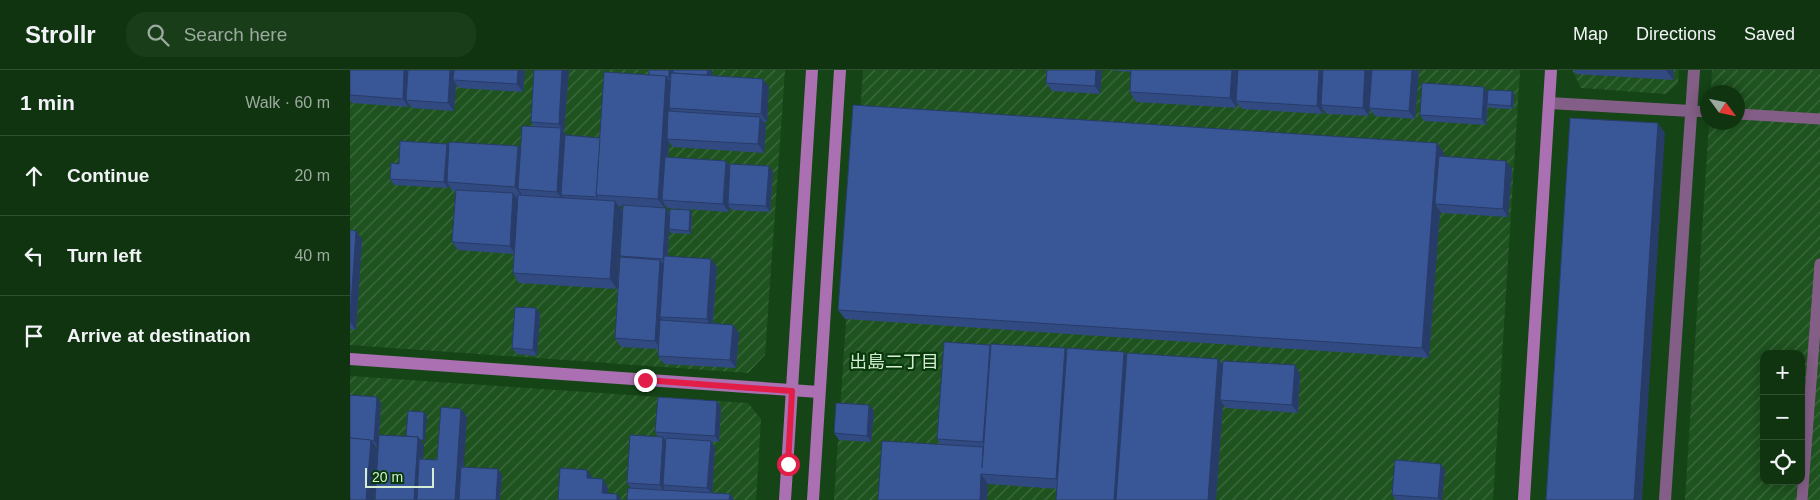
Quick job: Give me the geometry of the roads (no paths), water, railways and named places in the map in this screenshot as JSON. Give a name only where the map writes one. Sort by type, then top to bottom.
[{"type":"street","points":[[785,500],[812,70]]},
{"type":"street","points":[[813,500],[840,70]]},
{"type":"street","points":[[1524,500],[1551,70]]},
{"type":"street","points":[[1665,500],[1694,70]]},
{"type":"street","points":[[1549,103],[1691,111]]},
{"type":"street","points":[[350,359],[820,392]]},
{"type":"lane","points":[[1691,111],[1700,112]]},
{"type":"lane","points":[[1745,114],[1820,119]]},
{"type":"lane","points":[[1802,500],[1820,264]]},
{"type":"district","name":"出島二丁目","points":[[894,362]]}]
